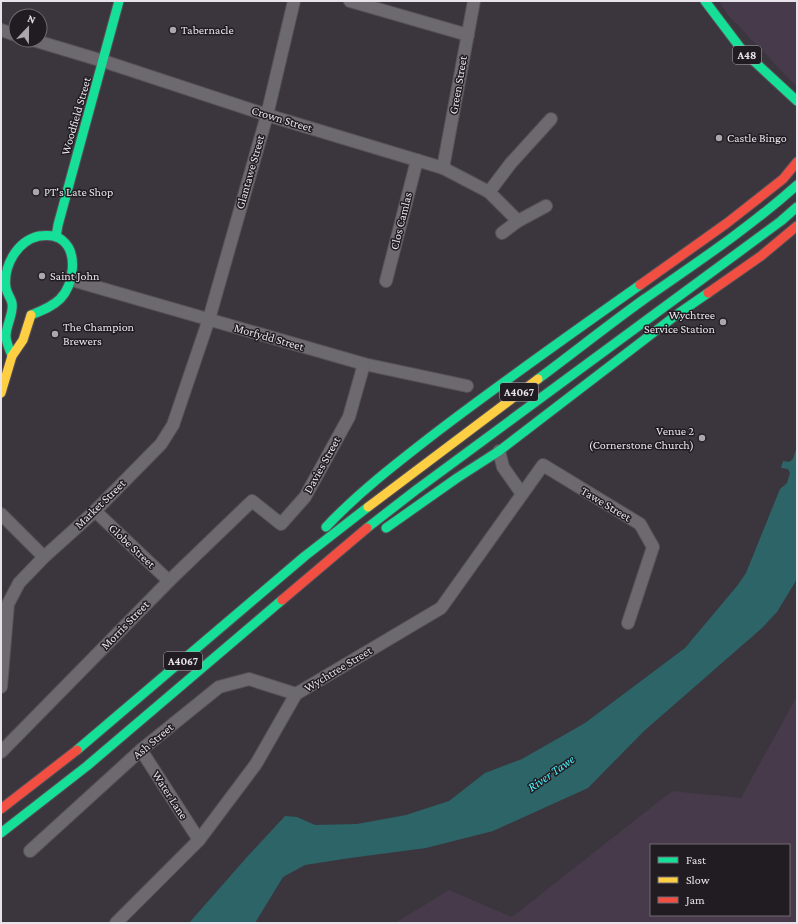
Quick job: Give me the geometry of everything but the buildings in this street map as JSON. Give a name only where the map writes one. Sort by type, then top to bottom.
[{"type":"main road","name":"Woodfield Street","points":[[56,237],[64,202],[119,1]]},
{"type":"main road","name":"A48","points":[[705,1],[742,50],[797,101]]},
{"type":"main road","points":[[305,556],[320,534],[344,508],[391,468],[483,396],[727,222],[783,179],[797,162]]},
{"type":"main road","name":"A4067","points":[[1,809],[60,764],[305,556],[409,475],[622,315],[737,234],[797,186]]},
{"type":"main road","name":"A4067","points":[[1,833],[87,766],[366,529],[416,490],[621,338],[781,222],[797,207]]},
{"type":"main road","points":[[313,575],[457,478],[499,452],[679,313],[761,256],[797,226]]},
{"type":"main road","points":[[1,394],[12,356],[23,340],[21,309],[6,291],[5,264],[18,248],[30,238],[46,235],[56,237],[66,245],[70,253],[72,280],[64,295],[48,309],[21,309]]},
{"type":"main road","points":[[12,356],[6,337],[21,309]]},
{"type":"street","name":"Glantawe Street","points":[[209,319],[267,115],[294,1]]},
{"type":"street","points":[[350,1],[468,35]]},
{"type":"street","name":"Green Street","points":[[443,168],[474,1]]},
{"type":"street","name":"Crown Street","points":[[48,44],[267,115],[443,168],[489,192],[518,221]]},
{"type":"street","points":[[489,192],[511,163],[551,119]]},
{"type":"street","name":"Clos Camlas","points":[[386,281],[417,160]]},
{"type":"street","points":[[502,234],[518,221],[546,206]]},
{"type":"street","name":"Morfydd Street","points":[[72,280],[364,364],[467,386]]},
{"type":"street","name":"Market Street","points":[[1,687],[8,604],[19,583],[44,557],[95,511],[161,444],[173,425],[209,319]]},
{"type":"street","name":"Davies Street","points":[[252,501],[281,524],[305,497],[349,417],[364,364]]},
{"type":"street","points":[[499,452],[503,467],[522,494]]},
{"type":"street","name":"Wychtree Street","points":[[116,923],[199,840],[256,764],[296,694],[441,608],[543,465]]},
{"type":"street","name":"Tawe Street","points":[[543,465],[640,524],[653,547],[628,623]]},
{"type":"street","name":"Morris Street","points":[[1,752],[169,581],[252,501]]},
{"type":"street","name":"Globe Street","points":[[95,511],[169,581]]},
{"type":"street","points":[[1,514],[44,557]]},
{"type":"street","name":"Ash Street","points":[[30,851],[141,750],[219,687],[249,679],[296,694]]},
{"type":"street","name":"Water Lane","points":[[141,750],[199,840]]},
{"type":"shaded area","points":[[719,1],[797,1],[797,87],[727,14]]},
{"type":"shaded area","points":[[797,696],[797,923],[395,923],[449,890],[512,917],[672,791],[741,798]]},
{"type":"water","name":"River Tawe","points":[[797,446],[797,579],[777,612],[762,628],[644,731],[588,788],[493,831],[426,848],[305,865],[283,877],[255,923],[189,923],[285,816],[297,817],[315,825],[357,824],[406,815],[449,801],[485,773],[522,759],[585,723],[685,648],[737,586],[746,573],[780,489],[787,483],[790,473],[788,469],[781,468],[783,461],[789,462],[793,459]]},
{"type":"traffic: fast","points":[[56,237],[119,1]]},
{"type":"traffic: fast","points":[[705,1],[742,50],[797,101]]},
{"type":"traffic: fast","points":[[538,379],[643,300],[741,231],[797,185]]},
{"type":"traffic: fast","points":[[367,528],[416,490],[781,221],[797,207]]},
{"type":"traffic: fast","points":[[12,356],[7,344],[6,336],[12,307],[6,288],[9,263],[18,249],[31,239],[39,236],[57,237],[62,240],[71,253],[71,278],[65,293],[57,302],[31,315]]},
{"type":"traffic: fast","points":[[326,527],[363,492],[429,438],[507,379],[640,285]]},
{"type":"traffic: fast","points":[[386,528],[457,478],[499,451],[679,313],[708,293]]},
{"type":"traffic: fast","points":[[77,750],[305,556],[368,507]]},
{"type":"traffic: fast","points":[[1,833],[87,766],[282,600]]},
{"type":"traffic: slow","points":[[1,393],[12,356],[23,340],[31,315]]},
{"type":"traffic: slow","points":[[368,507],[538,379]]},
{"type":"traffic: jam","points":[[640,285],[727,223],[783,179],[797,162]]},
{"type":"traffic: jam","points":[[708,293],[761,256],[797,226]]},
{"type":"traffic: jam","points":[[282,600],[367,528]]},
{"type":"traffic: jam","points":[[1,809],[77,750]]},
{"type":"place","name":"Tabernacle","points":[[173,30]]},
{"type":"place","name":"Castle Bingo","points":[[719,138]]},
{"type":"place","name":"PT's Late Shop","points":[[36,192]]},
{"type":"place","name":"Saint John","points":[[42,276]]},
{"type":"place","name":"Wychtree Service Station","points":[[723,322]]},
{"type":"place","name":"The Champion Brewers","points":[[55,334]]},
{"type":"place","name":"Venue 2 (Cornerstone Church)","points":[[702,438]]}]
